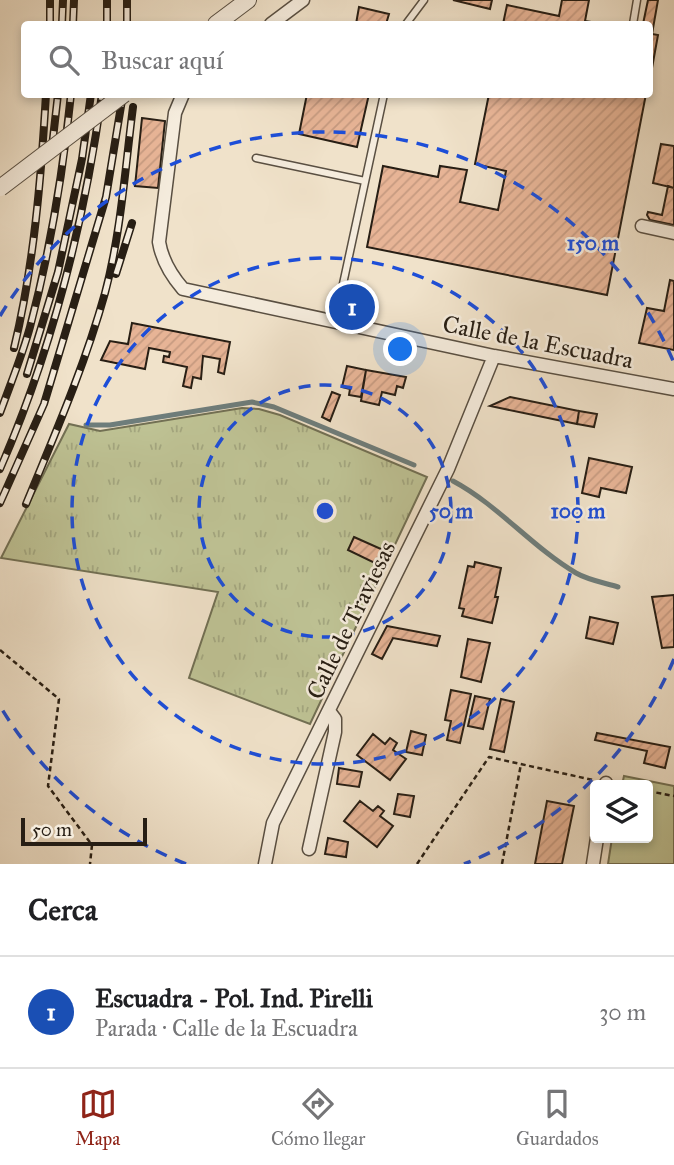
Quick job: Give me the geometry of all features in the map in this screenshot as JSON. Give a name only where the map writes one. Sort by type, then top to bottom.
[{"type":"street","points":[[220,21],[248,0]]},
{"type":"street","points":[[275,21],[303,0]]},
{"type":"street","points":[[0,188],[119,98]]},
{"type":"street","name":"Calle de la Escuadra","points":[[181,98],[175,113],[159,242],[161,256],[183,289],[494,356],[674,389]]},
{"type":"street","points":[[642,226],[674,233]]},
{"type":"street","name":"Calle de Traviesas","points":[[265,864],[274,823],[448,470],[494,356]]},
{"type":"street","points":[[309,849],[335,732],[335,719],[329,711]]},
{"type":"street","points":[[593,864],[596,843]]},
{"type":"lane","points":[[408,21],[424,0]]},
{"type":"lane","points":[[634,21],[637,0]]},
{"type":"lane","points":[[335,321],[383,98]]},
{"type":"lane","points":[[256,158],[365,181]]},
{"type":"path","points":[[0,650],[59,699],[48,786],[92,845],[90,864]]},
{"type":"path","points":[[417,864],[489,757],[590,780]]},
{"type":"path","points":[[502,864],[521,764]]},
{"type":"path","points":[[653,792],[674,796]]},
{"type":"green space","points":[[242,408],[280,415],[427,477],[310,724],[189,678],[218,592],[1,558],[69,424],[100,431]]},
{"type":"green space","points":[[624,776],[644,780],[623,780]]},
{"type":"green space","points":[[653,782],[674,786],[674,864],[608,864],[611,843],[653,843]]},
{"type":"building","points":[[453,0],[492,0],[490,9]]},
{"type":"building","points":[[562,0],[589,0],[585,21],[504,21],[507,5],[559,16]]},
{"type":"building","points":[[648,0],[658,0],[653,28],[653,21],[644,21]]},
{"type":"building","points":[[359,7],[389,14],[387,21],[357,21]]},
{"type":"building","points":[[653,34],[658,35],[653,62]]},
{"type":"building","points":[[306,98],[368,98],[357,147],[299,134]]},
{"type":"building","points":[[488,98],[645,98],[607,295],[367,247],[383,166],[438,177],[440,166],[467,170],[460,202],[498,210],[506,171],[475,164]]},
{"type":"building","points":[[142,118],[165,121],[158,188],[135,186]]},
{"type":"building","points":[[661,144],[674,146],[674,188],[653,183]]},
{"type":"building","points":[[668,186],[674,188],[674,225],[650,220],[647,215],[648,212],[662,215]]},
{"type":"building","points":[[670,280],[674,281],[674,350],[639,343],[647,308],[664,311]]},
{"type":"building","points":[[132,323],[230,342],[224,374],[218,372],[220,359],[203,356],[201,379],[193,377],[191,388],[183,386],[187,367],[163,362],[164,356],[169,357],[170,352],[149,348],[145,369],[101,360],[110,341],[128,344]]},
{"type":"building","points":[[347,366],[366,370],[361,397],[349,395],[350,389],[342,387]]},
{"type":"building","points":[[366,370],[406,377],[403,388],[397,386],[395,395],[382,392],[379,405],[361,401]]},
{"type":"building","points":[[332,392],[340,395],[330,421],[322,417]]},
{"type":"building","points":[[510,397],[579,411],[577,424],[490,406]]},
{"type":"building","points":[[579,411],[597,414],[594,427],[577,424]]},
{"type":"building","points":[[589,458],[632,467],[626,493],[601,488],[599,497],[582,493]]},
{"type":"building","points":[[354,537],[390,553],[383,567],[348,550]]},
{"type":"building","points":[[475,562],[501,568],[492,623],[462,616],[464,609],[459,608],[468,566],[474,567]]},
{"type":"building","points":[[674,595],[674,647],[662,648],[652,597]]},
{"type":"building","points":[[590,617],[618,623],[613,644],[586,638]]},
{"type":"building","points":[[387,626],[440,636],[437,646],[393,638],[382,659],[372,654]]},
{"type":"building","points":[[468,639],[490,643],[481,682],[461,677]]},
{"type":"building","points":[[451,690],[471,694],[460,743],[447,740],[451,721],[445,720]]},
{"type":"building","points":[[475,696],[490,699],[483,729],[468,726]]},
{"type":"building","points":[[501,699],[514,702],[504,752],[490,749]]},
{"type":"building","points":[[411,731],[426,735],[422,755],[406,752]]},
{"type":"building","points":[[597,733],[670,747],[665,768],[644,763],[647,751],[595,740]]},
{"type":"building","points":[[373,734],[385,744],[390,738],[397,743],[393,750],[406,759],[390,780],[357,755]]},
{"type":"building","points":[[339,768],[362,772],[359,787],[337,784]]},
{"type":"building","points":[[398,794],[414,796],[410,817],[394,814]]},
{"type":"building","points":[[360,801],[373,811],[378,806],[384,811],[380,816],[393,826],[377,847],[344,821]]},
{"type":"building","points":[[547,801],[574,806],[562,864],[535,864]]},
{"type":"building","points":[[328,838],[348,842],[346,857],[325,854]]},
{"type":"waterway","points":[[86,425],[110,425],[252,402],[274,407],[414,465]]},
{"type":"waterway","points":[[453,481],[485,502],[560,563],[576,573],[618,587]]},
{"type":"railway","points":[[50,0],[50,21]]},
{"type":"railway","points":[[62,21],[63,0]]},
{"type":"railway","points":[[73,21],[74,0]]},
{"type":"railway","points":[[107,0],[107,21]]},
{"type":"railway","points":[[127,0],[127,21]]},
{"type":"railway","points":[[14,348],[36,222],[46,98]]},
{"type":"railway","points":[[52,147],[58,98]]},
{"type":"railway","points":[[0,413],[27,338],[44,270],[60,182],[70,98]]},
{"type":"railway","points":[[27,374],[58,272],[82,159],[90,98]]},
{"type":"railway","points":[[0,469],[19,424],[64,286],[86,191],[101,98]]},
{"type":"railway","points":[[0,503],[44,404],[106,197],[122,98]]},
{"type":"railway","points":[[26,504],[79,373],[105,293],[119,224],[133,107]]},
{"type":"railway","points":[[116,274],[132,223]]},
{"type":"place","name":"Escuadra - Pol. Ind. Pirelli","points":[[352,307]]}]
